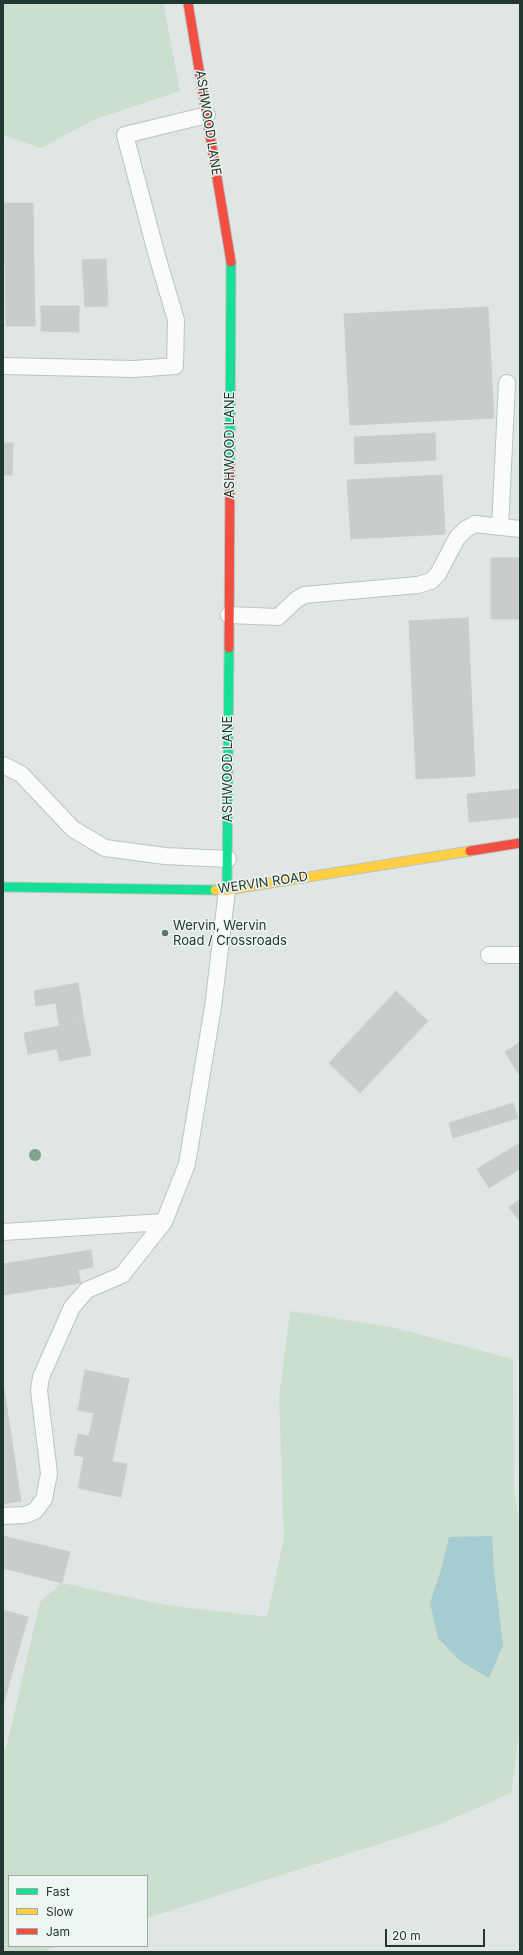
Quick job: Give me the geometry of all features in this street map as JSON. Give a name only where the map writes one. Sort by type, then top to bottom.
[{"type":"street","name":"ASHWOOD LANE","points":[[188,3],[230,264],[227,890]]},
{"type":"street","name":"WERVIN ROAD","points":[[3,887],[227,890],[520,843]]},
{"type":"lane","points":[[3,366],[134,369],[175,366],[176,320],[157,256],[126,135],[206,115]]},
{"type":"lane","points":[[500,527],[507,382]]},
{"type":"lane","points":[[229,615],[278,617],[296,600],[304,595],[418,585],[431,581],[438,574],[456,538],[466,529],[475,524],[520,529]]},
{"type":"lane","points":[[3,765],[21,774],[72,829],[105,848],[165,856],[228,859]]},
{"type":"lane","points":[[3,1516],[24,1515],[35,1511],[44,1499],[49,1474],[39,1390],[41,1377],[72,1307],[87,1290],[122,1275],[164,1222],[187,1164],[213,1007],[227,890]]},
{"type":"lane","points":[[488,955],[520,955]]},
{"type":"lane","points":[[3,1232],[164,1222]]},
{"type":"green space","points":[[3,3],[163,3],[180,91],[93,120],[41,148],[3,135]]},
{"type":"green space","points":[[290,1311],[395,1328],[513,1359],[514,1488],[520,1530],[520,1727],[511,1793],[438,1825],[148,1918],[148,1875],[8,1875],[8,1947],[56,1947],[41,1952],[3,1952],[3,1749],[6,1749],[40,1602],[62,1583],[166,1605],[267,1617],[284,1538],[279,1398]]},
{"type":"water","points":[[492,1536],[494,1571],[503,1645],[489,1678],[460,1661],[438,1638],[430,1603],[441,1570],[449,1537]]},
{"type":"building","points":[[4,203],[33,203],[35,326],[6,326]]},
{"type":"building","points":[[106,259],[108,306],[85,307],[82,260]]},
{"type":"building","points":[[41,306],[79,306],[79,332],[41,331]]},
{"type":"building","points":[[488,307],[494,418],[350,425],[344,314]]},
{"type":"building","points":[[435,433],[436,460],[355,464],[354,437]]},
{"type":"building","points":[[3,443],[13,443],[12,475],[3,475]]},
{"type":"building","points":[[442,475],[445,534],[351,539],[347,480]]},
{"type":"building","points":[[491,558],[520,558],[520,619],[491,619]]},
{"type":"building","points":[[468,618],[475,776],[416,779],[409,621]]},
{"type":"building","points":[[520,789],[520,817],[469,822],[467,794]]},
{"type":"building","points":[[78,983],[84,1021],[59,1025],[56,1003],[36,1006],[34,991]]},
{"type":"building","points":[[396,991],[428,1021],[360,1093],[329,1063]]},
{"type":"building","points":[[84,1021],[91,1055],[60,1061],[57,1049],[28,1054],[24,1033]]},
{"type":"building","points":[[520,1042],[520,1076],[505,1052]]},
{"type":"building","points":[[513,1103],[518,1118],[453,1138],[449,1123]]},
{"type":"building","points":[[520,1143],[520,1169],[489,1188],[477,1169]]},
{"type":"building","points":[[520,1199],[520,1222],[509,1207]]},
{"type":"building","points":[[91,1250],[93,1267],[78,1270],[81,1283],[3,1295],[3,1264]]},
{"type":"building","points":[[85,1370],[129,1379],[112,1462],[127,1464],[121,1497],[78,1488],[84,1457],[74,1455],[78,1434],[89,1436],[94,1413],[78,1410]]},
{"type":"building","points":[[3,1382],[21,1501],[3,1504]]},
{"type":"building","points":[[3,1536],[70,1552],[62,1583],[3,1568]]},
{"type":"building","points":[[3,1610],[28,1617],[3,1705]]},
{"type":"traffic: fast","points":[[230,464],[231,262]]},
{"type":"traffic: fast","points":[[227,890],[229,648]]},
{"type":"traffic: fast","points":[[3,887],[215,890]]},
{"type":"traffic: slow","points":[[215,890],[227,890],[470,851]]},
{"type":"traffic: jam","points":[[188,3],[231,262]]},
{"type":"traffic: jam","points":[[229,648],[230,464]]},
{"type":"traffic: jam","points":[[470,851],[520,843]]},
{"type":"place","name":"Wervin, Wervin Road / Crossroads","points":[[165,933]]}]
